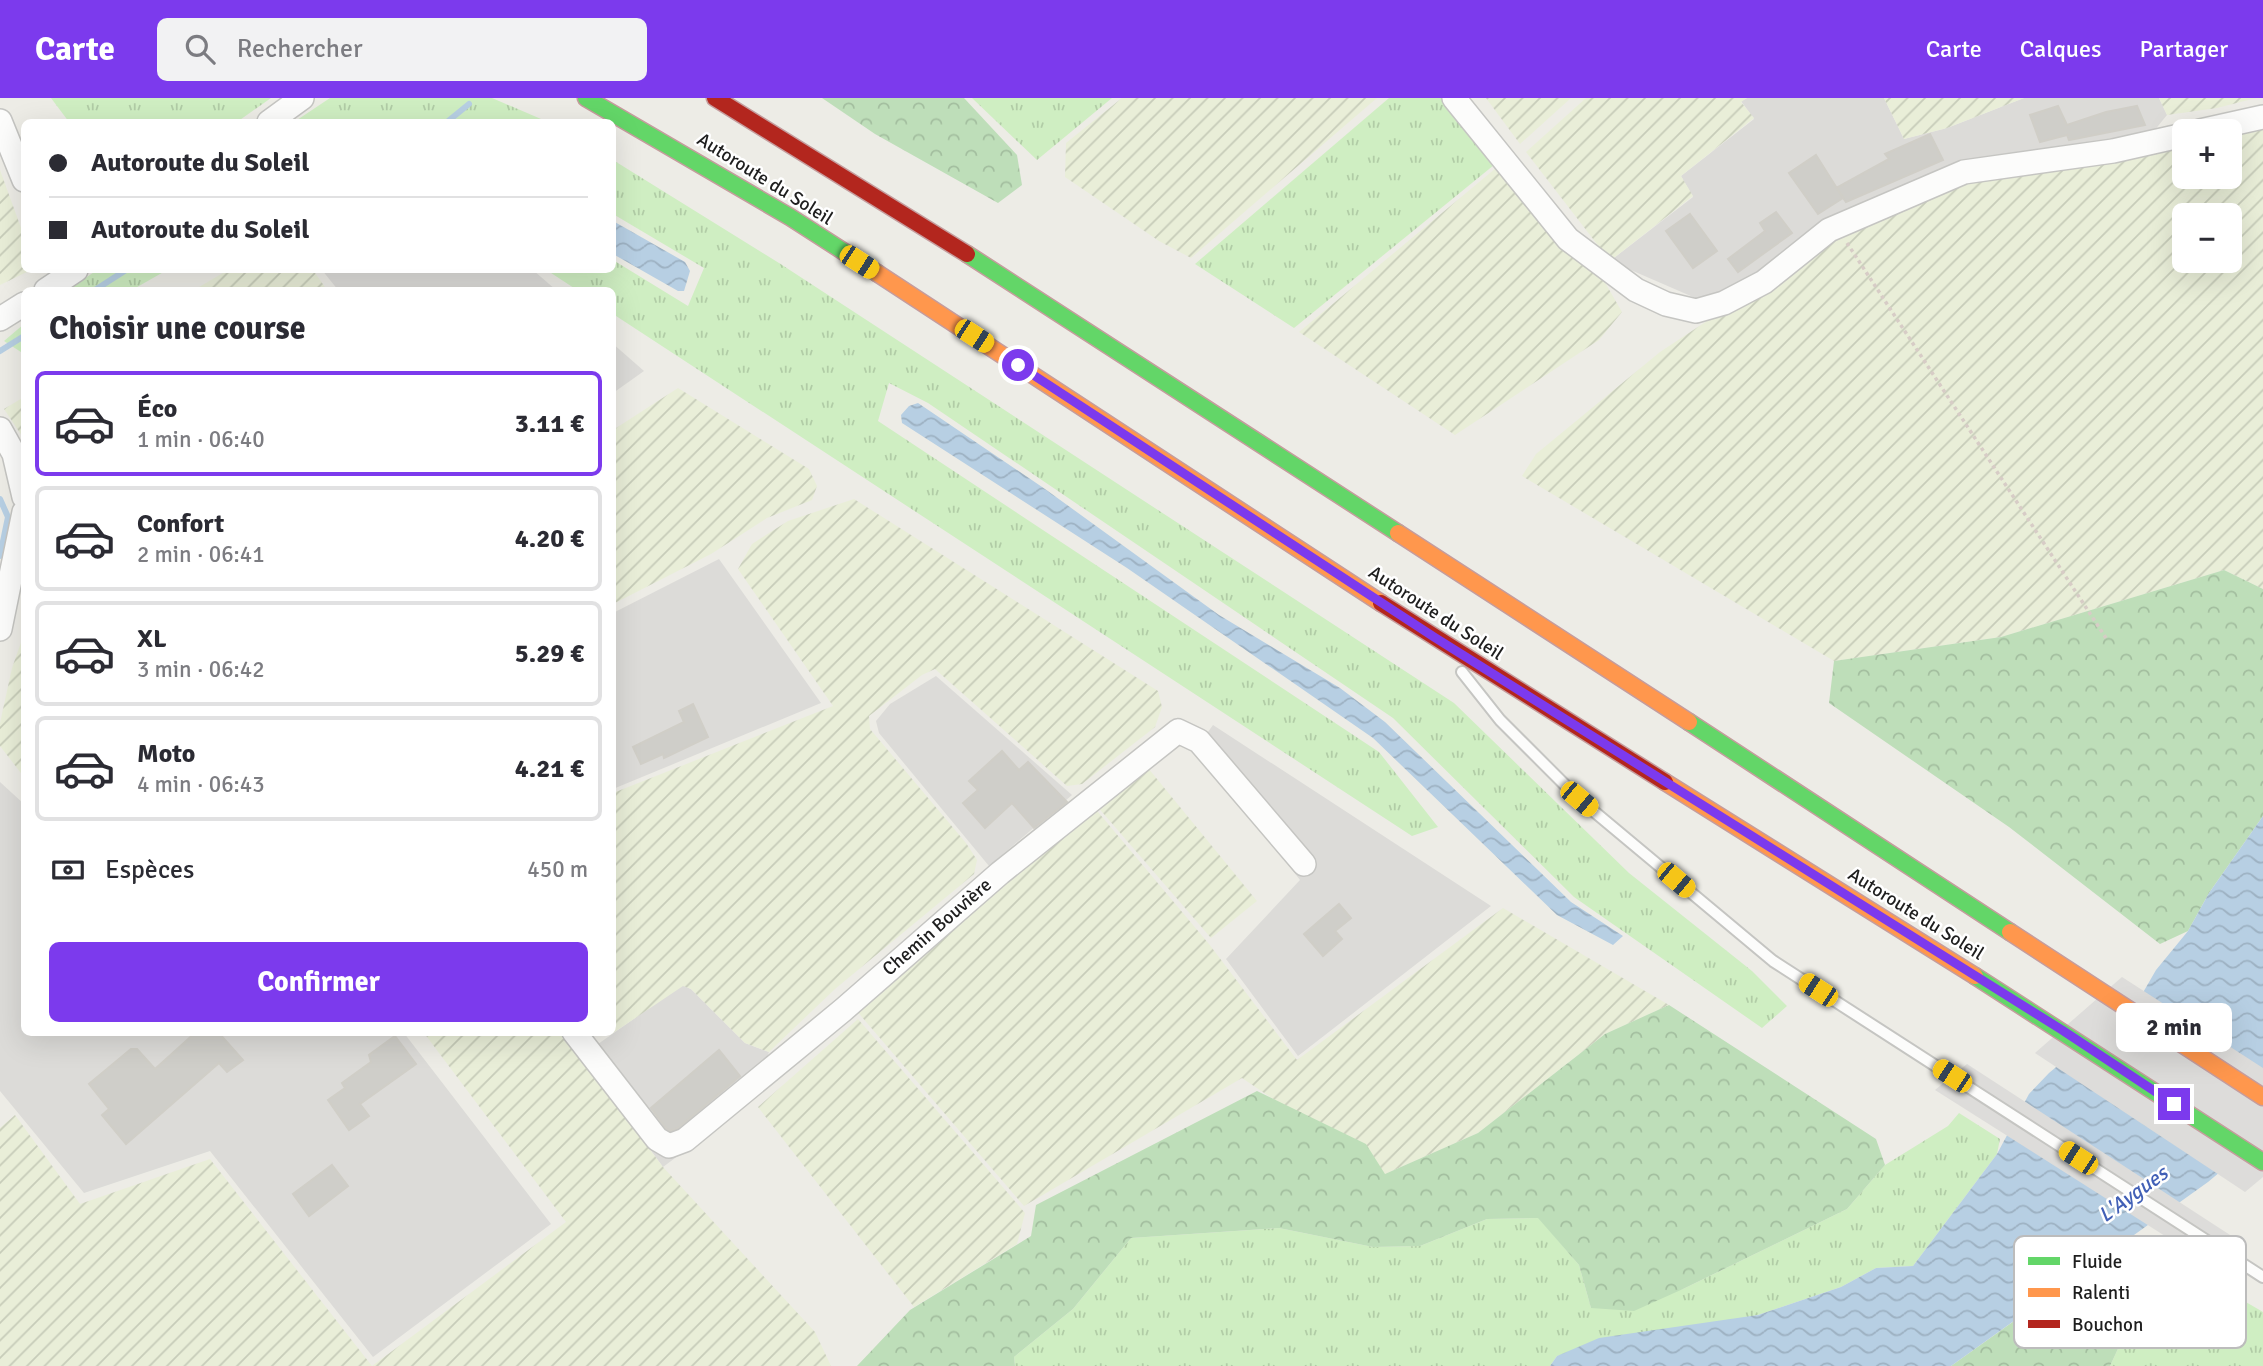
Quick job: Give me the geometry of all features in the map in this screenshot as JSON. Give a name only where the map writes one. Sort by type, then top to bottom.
[{"type":"highway","name":"Autoroute du Soleil","points":[[586,98],[801,225],[1434,637],[2062,1030],[2263,1162]]},
{"type":"highway","name":"Autoroute du Soleil","points":[[715,98],[910,217],[1100,339],[2263,1097]]},
{"type":"street","points":[[273,119],[302,98]]},
{"type":"street","points":[[1454,98],[1568,239],[1636,290],[1667,304],[1696,311],[1724,303],[1764,282],[1837,226],[1965,172],[2113,150],[2172,138]]},
{"type":"street","points":[[2242,122],[2263,117]]},
{"type":"street","points":[[0,121],[21,173]]},
{"type":"street","points":[[0,320],[21,306]]},
{"type":"street","points":[[0,429],[19,461]]},
{"type":"street","points":[[0,628],[21,526]]},
{"type":"street","name":"Chemin Bouvière","points":[[577,1036],[657,1139],[670,1146],[685,1140],[1000,873],[1178,731],[1199,741],[1304,864]]},
{"type":"lane","points":[[1434,637],[1500,720],[1579,799],[1773,961],[2200,1236]]},
{"type":"lane","points":[[2246,1266],[2263,1277]]},
{"type":"path","points":[[1837,226],[2106,638]]},
{"type":"shaded area","points":[[1747,98],[1884,98],[1904,139],[1947,128],[2024,98],[2159,98],[2167,115],[2149,137],[1963,168],[1839,212],[1754,282],[1700,300],[1610,261],[1693,197],[1681,176],[1754,119],[1741,101]]},
{"type":"shaded area","points":[[324,273],[536,273],[553,287],[336,287]]},
{"type":"shaded area","points":[[616,346],[644,371],[616,391]]},
{"type":"shaded area","points":[[719,559],[821,703],[616,788],[616,611]]},
{"type":"shaded area","points":[[936,676],[1072,795],[989,866],[879,733],[876,721],[890,704]]},
{"type":"shaded area","points":[[1213,725],[1491,906],[1298,1056],[1226,959],[1300,880],[1197,747]]},
{"type":"shaded area","points":[[0,782],[21,801],[21,1036],[406,1036],[551,1224],[373,1357],[210,1151],[84,1193],[0,1091]]},
{"type":"shaded area","points":[[682,985],[691,989],[745,1043],[769,1052],[749,1103],[663,1167],[581,1056],[609,1036],[616,1036],[616,1031]]},
{"type":"green space","points":[[51,98],[271,98],[241,119],[67,119]]},
{"type":"green space","points":[[330,98],[492,98],[541,119],[408,119],[298,119]]},
{"type":"green space","points":[[822,98],[964,98],[1017,155],[1022,185],[998,203],[875,134]]},
{"type":"green space","points":[[972,98],[1112,98],[1037,160]]},
{"type":"green space","points":[[1122,98],[1377,98],[1191,258],[1159,241],[1065,177],[1066,143]]},
{"type":"green space","points":[[1389,98],[1442,98],[1494,165],[1294,328],[1195,264]]},
{"type":"green space","points":[[1486,98],[1571,98],[1520,144]]},
{"type":"green space","points":[[1586,98],[1747,98],[1741,102],[1754,118],[1681,176],[1693,196],[1610,261],[1526,152]]},
{"type":"green space","points":[[1884,98],[2024,98],[1947,128],[1904,139]]},
{"type":"green space","points":[[2159,98],[2256,98],[2217,108],[2167,115]]},
{"type":"green space","points":[[2263,120],[2263,589],[2224,570],[2001,637],[1834,661],[1522,476],[1536,454],[1660,352],[1822,245],[1966,183],[2172,141],[2172,189],[2242,189],[2242,127]]},
{"type":"green space","points":[[616,162],[779,263],[1454,703],[1629,873],[1752,971],[1787,1006],[1762,1028],[1574,897],[1393,718],[928,403],[889,383],[878,421],[1379,752],[1438,827],[1412,836],[616,316],[616,287],[572,287],[551,273],[616,273],[616,262],[688,306],[704,268],[616,216]]},
{"type":"green space","points":[[1496,168],[1542,224],[1603,279],[1622,312],[1599,340],[1455,435],[1299,332]]},
{"type":"green space","points":[[0,170],[21,228],[21,273],[25,273],[0,285]]},
{"type":"green space","points":[[93,273],[162,273],[137,287],[72,287]]},
{"type":"green space","points":[[223,273],[315,273],[325,287],[199,287]]},
{"type":"green space","points":[[21,327],[21,352],[4,341]]},
{"type":"green space","points":[[678,388],[809,469],[817,486],[812,500],[767,518],[711,554],[616,602],[616,428]]},
{"type":"green space","points":[[21,399],[21,434],[4,409]]},
{"type":"green space","points":[[854,499],[1158,691],[1162,707],[1155,727],[1082,784],[1067,786],[935,669],[922,675],[869,716],[870,729],[966,843],[977,860],[974,874],[835,989],[769,1052],[745,1043],[691,989],[683,986],[616,1031],[616,792],[833,706],[738,569],[752,544],[788,521]]},
{"type":"green space","points":[[2224,570],[2263,589],[2263,816],[2209,893],[2188,931],[2160,944],[2009,827],[1829,703],[1834,661],[2001,637]]},
{"type":"green space","points":[[21,642],[21,773],[0,746],[0,723],[12,668]]},
{"type":"green space","points":[[1148,768],[1257,901],[1211,938],[1096,805]]},
{"type":"green space","points":[[1093,806],[1209,944],[1297,1060],[1503,908],[1669,1005],[1605,1034],[1478,1133],[1385,1174],[1242,1078],[1024,1206],[855,1009]]},
{"type":"green space","points":[[1669,1005],[1876,1139],[1885,1165],[1847,1209],[1634,1311],[1591,1308],[1579,1265],[1538,1218],[1487,1219],[1420,1246],[1373,1247],[1279,1228],[1131,1238],[1073,1309],[1014,1357],[1015,1366],[857,1366],[910,1310],[1031,1236],[1036,1205],[1257,1091],[1366,1144],[1385,1174],[1478,1133],[1605,1034]]},
{"type":"green space","points":[[858,1019],[1025,1213],[1017,1244],[914,1307],[758,1107]]},
{"type":"green space","points":[[426,1036],[565,1036],[663,1167],[815,1332],[831,1366],[372,1366],[566,1222]]},
{"type":"green space","points":[[1959,1113],[2000,1139],[1997,1154],[1913,1266],[1876,1268],[1841,1287],[1758,1315],[1557,1356],[1550,1366],[1015,1366],[1014,1357],[1073,1309],[1131,1238],[1279,1228],[1373,1247],[1420,1246],[1487,1219],[1539,1218],[1579,1265],[1591,1308],[1683,1289],[1847,1209],[1885,1165],[1948,1126]]},
{"type":"green space","points":[[15,1115],[80,1204],[210,1159],[372,1366],[0,1366],[0,1128]]},
{"type":"green space","points":[[2246,1302],[2263,1312],[2263,1366],[2110,1366],[2118,1348],[2246,1348]]},
{"type":"green space","points":[[2014,1321],[2014,1348],[2118,1348],[2110,1366],[1951,1366]]},
{"type":"water","points":[[616,223],[685,262],[690,271],[684,291],[678,291],[616,256]]},
{"type":"water","points":[[918,403],[1045,489],[1219,615],[1340,688],[1385,722],[1571,902],[1623,936],[1613,945],[1557,915],[1373,738],[1127,568],[902,423],[901,415],[909,406]]},
{"type":"water","name":"L'Aygues","points":[[2263,816],[2263,1136],[2208,1182],[2133,1236],[2014,1236],[2014,1321],[1951,1366],[1550,1366],[1557,1356],[1599,1338],[1758,1315],[1841,1287],[1876,1268],[1913,1266],[1997,1154],[2029,1094],[2049,1073],[2141,996],[2156,970],[2188,931],[2209,893]]},
{"type":"pier","points":[[2122,977],[2263,1068],[2263,1177],[2245,1192],[2035,1053]]},
{"type":"pier","points":[[1967,1064],[2232,1236],[2165,1236],[1935,1090]]},
{"type":"building","points":[[2058,106],[2067,125],[2106,112],[2137,106],[2145,125],[2069,140],[2067,135],[2040,142],[2030,115]]},
{"type":"building","points":[[1930,134],[1943,160],[1846,202],[1836,188],[1889,159],[1885,154]]},
{"type":"building","points":[[1816,155],[1843,198],[1818,214],[1789,173]]},
{"type":"building","points":[[1776,212],[1792,233],[1738,272],[1728,259],[1765,231],[1760,223]]},
{"type":"building","points":[[1690,214],[1717,251],[1693,268],[1666,231]]},
{"type":"building","points":[[693,704],[708,737],[664,758],[663,754],[641,764],[633,747],[684,722],[679,711]]},
{"type":"building","points":[[1002,751],[1019,770],[1028,762],[1067,802],[1034,828],[1012,803],[985,828],[963,803],[978,790],[969,781]]},
{"type":"building","points":[[1339,904],[1351,918],[1335,931],[1342,939],[1323,956],[1304,934]]},
{"type":"building","points":[[192,1036],[222,1036],[243,1060],[227,1072],[219,1063],[126,1144],[102,1115],[109,1109],[89,1084],[131,1049],[137,1049],[155,1069]]},
{"type":"building","points":[[395,1036],[416,1064],[360,1104],[369,1116],[349,1130],[328,1100],[345,1088],[342,1083],[371,1062],[369,1055]]},
{"type":"building","points":[[719,1050],[740,1076],[678,1128],[670,1131],[651,1108]]},
{"type":"building","points":[[332,1165],[348,1186],[309,1216],[293,1194]]},
{"type":"waterway","points":[[451,119],[469,104]]},
{"type":"waterway","points":[[100,287],[121,273]]},
{"type":"waterway","points":[[0,351],[21,338]]},
{"type":"waterway","points":[[0,499],[8,517],[0,556]]},
{"type":"traffic: fast","points":[[586,98],[790,217],[877,273]]},
{"type":"traffic: fast","points":[[967,254],[1398,533]]},
{"type":"traffic: fast","points":[[1689,722],[2010,932]]},
{"type":"traffic: fast","points":[[1975,976],[2263,1162]]},
{"type":"traffic: slow","points":[[877,273],[1381,603]]},
{"type":"traffic: slow","points":[[1398,533],[1689,722]]},
{"type":"traffic: slow","points":[[1665,782],[1975,976]]},
{"type":"traffic: slow","points":[[2010,932],[2263,1097]]},
{"type":"traffic: jam","points":[[715,98],[967,254]]},
{"type":"traffic: jam","points":[[1381,603],[1665,782]]},
{"type":"route","points":[[1018,365],[1434,637],[2062,1030],[2174,1104]]}]
